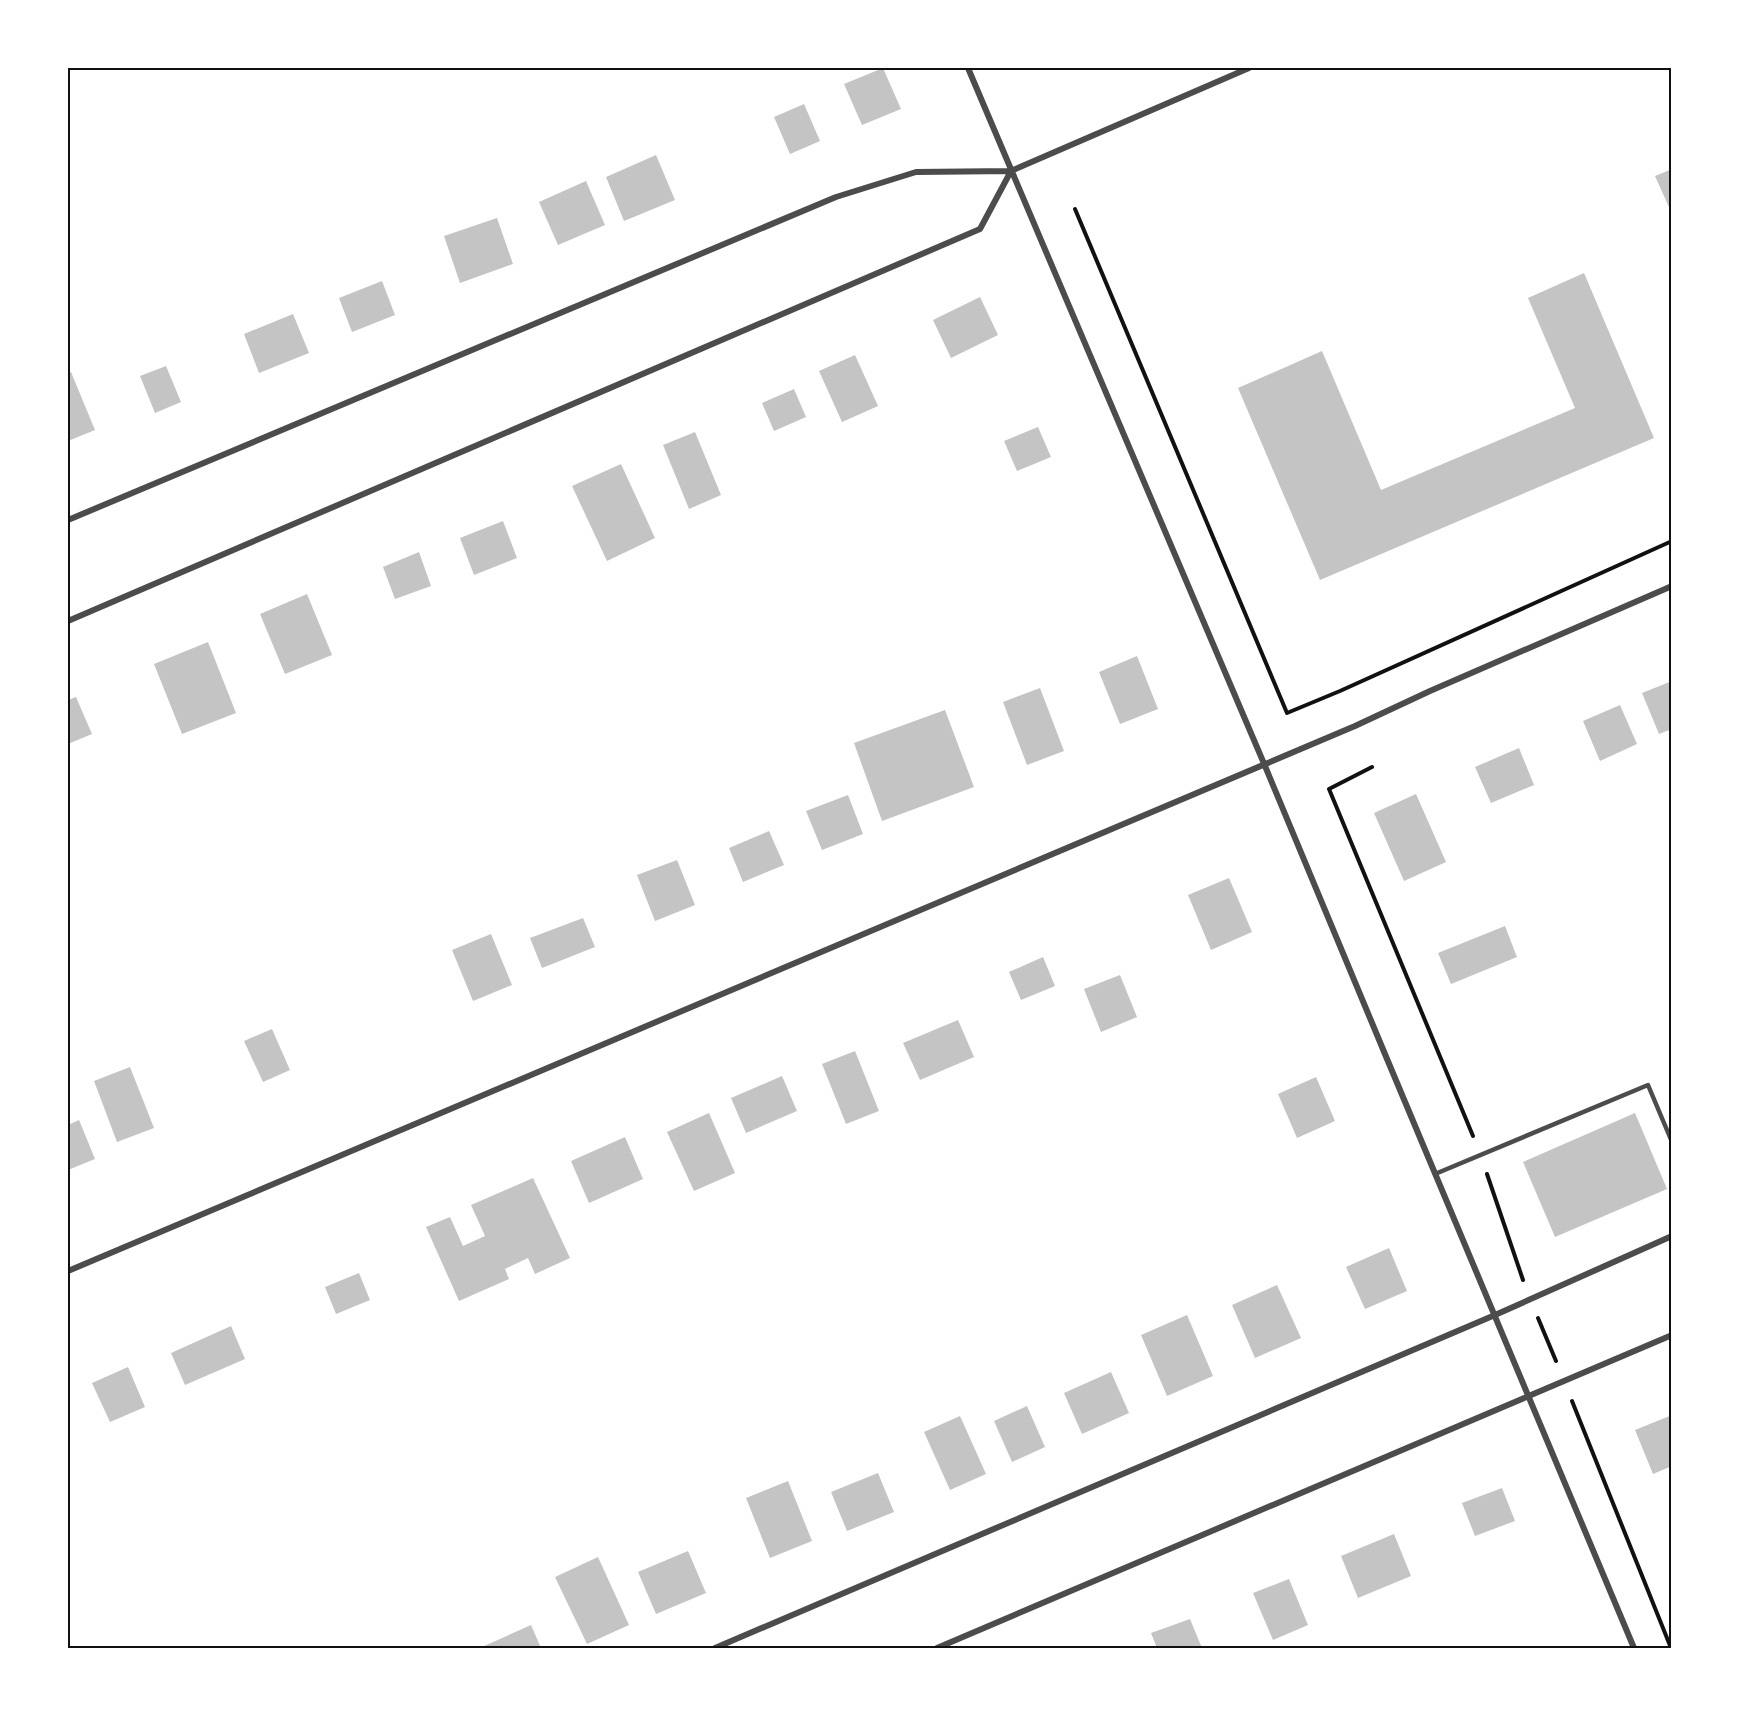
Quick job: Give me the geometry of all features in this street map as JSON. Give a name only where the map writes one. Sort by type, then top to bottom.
[{"type":"street","points":[[968,68],[1264,763],[1634,1648]]},
{"type":"street","points":[[68,520],[836,197],[916,172],[1011,171],[1249,68]]},
{"type":"street","points":[[68,621],[980,229],[1011,171]]},
{"type":"street","points":[[68,1271],[1355,726],[1671,586]]},
{"type":"street","points":[[715,1648],[1495,1314],[1671,1236]]},
{"type":"street","points":[[937,1648],[1671,1335]]},
{"type":"lane","points":[[1435,1174],[1648,1085],[1671,1142]]},
{"type":"path","points":[[1075,209],[1287,713],[1671,541]]},
{"type":"path","points":[[1372,767],[1329,789],[1481,1155],[1529,1299],[1564,1380],[1671,1648]]},
{"type":"building","points":[[883,68],[901,109],[862,125],[844,84]]},
{"type":"building","points":[[804,104],[820,141],[790,154],[774,117]]},
{"type":"building","points":[[656,155],[675,200],[624,221],[606,177]]},
{"type":"building","points":[[1672,169],[1672,214],[1655,176]]},
{"type":"building","points":[[586,181],[605,225],[558,245],[539,202]]},
{"type":"building","points":[[497,218],[513,264],[460,283],[444,236]]},
{"type":"building","points":[[1584,273],[1654,438],[1320,580],[1238,388],[1322,351],[1381,490],[1575,408],[1528,298]]},
{"type":"building","points":[[382,281],[395,315],[352,332],[339,298]]},
{"type":"building","points":[[980,297],[998,335],[951,358],[933,320]]},
{"type":"building","points":[[293,314],[309,353],[259,373],[244,334]]},
{"type":"building","points":[[855,355],[878,406],[842,422],[819,371]]},
{"type":"building","points":[[166,366],[181,402],[155,413],[140,376]]},
{"type":"building","points":[[71,372],[95,430],[68,441],[68,373]]},
{"type":"building","points":[[794,389],[806,417],[774,431],[762,403]]},
{"type":"building","points":[[1038,427],[1051,457],[1017,471],[1004,441]]},
{"type":"building","points":[[695,432],[721,495],[689,509],[663,445]]},
{"type":"building","points":[[621,464],[655,538],[607,561],[572,486]]},
{"type":"building","points":[[503,521],[517,558],[474,575],[460,538]]},
{"type":"building","points":[[419,552],[431,586],[395,599],[383,567]]},
{"type":"building","points":[[307,594],[332,655],[285,674],[260,614]]},
{"type":"building","points":[[208,642],[236,713],[182,734],[154,664]]},
{"type":"building","points":[[1137,656],[1158,709],[1120,724],[1099,672]]},
{"type":"building","points":[[1672,681],[1672,729],[1659,734],[1642,693]]},
{"type":"building","points":[[1040,688],[1064,751],[1027,765],[1003,702]]},
{"type":"building","points":[[76,697],[92,734],[68,744],[68,700]]},
{"type":"building","points":[[1620,705],[1637,744],[1600,761],[1583,721]]},
{"type":"building","points":[[945,710],[974,787],[882,821],[854,743]]},
{"type":"building","points":[[1519,748],[1534,785],[1491,803],[1475,767]]},
{"type":"building","points":[[1416,794],[1446,862],[1404,881],[1374,813]]},
{"type":"building","points":[[848,795],[863,834],[822,850],[806,811]]},
{"type":"building","points":[[769,831],[784,865],[743,882],[729,848]]},
{"type":"building","points":[[677,860],[695,905],[655,921],[637,875]]},
{"type":"building","points":[[1229,878],[1252,932],[1211,950],[1188,895]]},
{"type":"building","points":[[583,918],[595,947],[542,968],[530,938]]},
{"type":"building","points":[[1505,926],[1517,957],[1451,984],[1438,953]]},
{"type":"building","points":[[491,934],[512,985],[473,1001],[452,950]]},
{"type":"building","points":[[1043,957],[1055,986],[1021,1000],[1009,972]]},
{"type":"building","points":[[1120,975],[1137,1017],[1101,1032],[1084,989]]},
{"type":"building","points":[[958,1020],[974,1057],[920,1080],[903,1043]]},
{"type":"building","points":[[272,1029],[290,1070],[263,1082],[244,1041]]},
{"type":"building","points":[[855,1051],[879,1111],[846,1124],[822,1064]]},
{"type":"building","points":[[130,1067],[154,1128],[117,1142],[94,1081]]},
{"type":"building","points":[[782,1076],[797,1111],[746,1133],[731,1098]]},
{"type":"building","points":[[1316,1077],[1335,1121],[1297,1138],[1278,1094]]},
{"type":"building","points":[[709,1113],[735,1173],[694,1191],[667,1132]]},
{"type":"building","points":[[1635,1113],[1667,1189],[1555,1237],[1523,1162]]},
{"type":"building","points":[[79,1120],[95,1159],[68,1170],[68,1125]]},
{"type":"building","points":[[625,1137],[643,1179],[589,1203],[571,1161]]},
{"type":"building","points":[[533,1178],[570,1258],[535,1274],[528,1258],[505,1269],[509,1279],[459,1301],[426,1227],[450,1217],[463,1246],[485,1236],[471,1205]]},
{"type":"building","points":[[1389,1248],[1407,1291],[1365,1309],[1346,1267]]},
{"type":"building","points":[[359,1273],[370,1300],[336,1314],[325,1287]]},
{"type":"building","points":[[1277,1285],[1301,1338],[1255,1358],[1232,1305]]},
{"type":"building","points":[[1187,1315],[1213,1376],[1167,1396],[1141,1335]]},
{"type":"building","points":[[231,1326],[245,1359],[185,1385],[171,1353]]},
{"type":"building","points":[[128,1367],[145,1407],[110,1422],[92,1383]]},
{"type":"building","points":[[1111,1372],[1129,1413],[1082,1434],[1064,1393]]},
{"type":"building","points":[[1027,1406],[1045,1447],[1012,1462],[994,1421]]},
{"type":"building","points":[[1672,1415],[1672,1466],[1653,1474],[1635,1430]]},
{"type":"building","points":[[960,1416],[986,1474],[950,1490],[924,1432]]},
{"type":"building","points":[[878,1473],[894,1512],[847,1531],[831,1492]]},
{"type":"building","points":[[788,1481],[812,1541],[770,1558],[746,1498]]},
{"type":"building","points":[[1502,1488],[1515,1521],[1475,1536],[1462,1503]]},
{"type":"building","points":[[1394,1534],[1411,1576],[1358,1598],[1341,1556]]},
{"type":"building","points":[[688,1551],[706,1593],[656,1614],[638,1572]]},
{"type":"building","points":[[598,1557],[629,1625],[587,1644],[555,1577]]},
{"type":"building","points":[[1289,1579],[1308,1625],[1273,1640],[1253,1593]]},
{"type":"building","points":[[1190,1619],[1202,1648],[1157,1648],[1151,1633]]},
{"type":"building","points":[[531,1625],[541,1648],[480,1648]]}]
